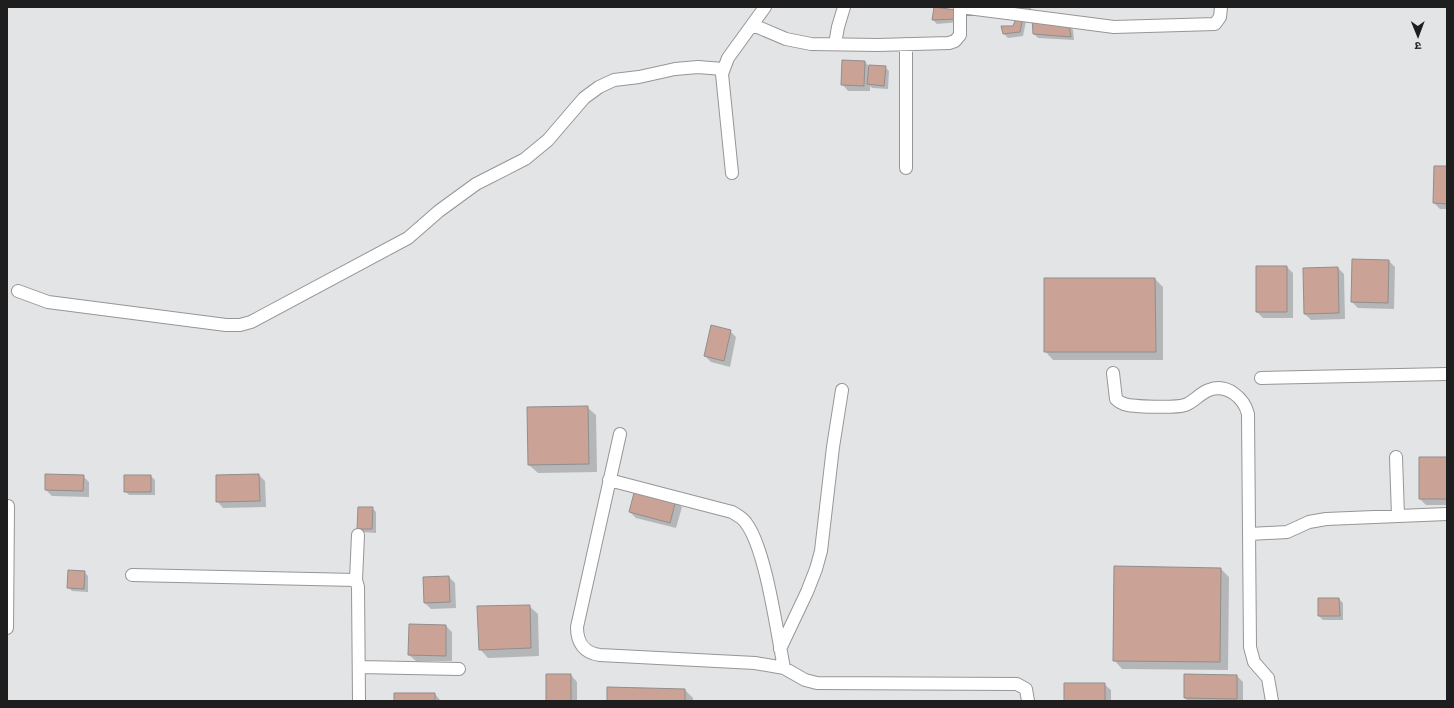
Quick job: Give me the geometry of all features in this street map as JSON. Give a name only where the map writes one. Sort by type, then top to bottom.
[{"type":"street","points":[[732,173],[722,79],[723,69],[734,50],[765,7]]},
{"type":"street","points":[[835,44],[844,7]]},
{"type":"street","points":[[753,25],[786,39],[811,44],[906,44],[955,41],[960,35],[960,7],[1114,27],[1215,24],[1220,17],[1220,7]]},
{"type":"street","points":[[906,44],[906,168]]},
{"type":"street","points":[[18,291],[48,302],[106,311],[226,325],[251,322],[414,234],[439,211],[476,184],[525,159],[548,140],[584,98],[599,87],[614,80],[639,77],[675,69],[698,67],[723,69]]},
{"type":"street","points":[[1113,373],[1116,399],[1129,405],[1185,405],[1202,393],[1214,388],[1224,389],[1235,393],[1243,401],[1248,414],[1250,647],[1254,662],[1268,678],[1272,701]]},
{"type":"street","points":[[1262,378],[1447,374]]},
{"type":"street","points":[[780,648],[811,581],[821,551],[832,447],[842,390]]},
{"type":"street","points":[[620,434],[577,627],[577,636],[582,646],[592,654],[755,663],[784,668],[805,680],[817,683],[1017,684],[1026,689],[1028,701]]},
{"type":"street","points":[[1396,457],[1398,516]]},
{"type":"street","points":[[609,480],[732,512],[746,522],[755,539],[764,568],[784,668]]},
{"type":"street","points":[[7,628],[8,506]]},
{"type":"street","points":[[1249,534],[1287,532],[1316,520],[1447,514]]},
{"type":"street","points":[[358,535],[356,580],[358,587],[359,701]]},
{"type":"street","points":[[132,575],[356,580]]},
{"type":"street","points":[[359,667],[459,669]]},
{"type":"building","points":[[934,7],[956,10],[956,19],[932,20]]},
{"type":"building","points":[[1023,16],[1020,32],[1003,34],[1001,26],[1013,26],[1016,18]]},
{"type":"building","points":[[1032,17],[1069,25],[1071,37],[1033,34]]},
{"type":"building","points":[[842,60],[865,61],[864,86],[841,85]]},
{"type":"building","points":[[869,65],[886,66],[884,86],[867,84]]},
{"type":"building","points":[[1434,166],[1447,166],[1447,204],[1433,203]]},
{"type":"building","points":[[1352,259],[1389,260],[1388,303],[1351,302]]},
{"type":"building","points":[[1256,266],[1287,266],[1287,312],[1256,312]]},
{"type":"building","points":[[1338,267],[1339,313],[1304,314],[1303,268]]},
{"type":"building","points":[[1044,278],[1155,278],[1156,352],[1044,352]]},
{"type":"building","points":[[711,325],[731,330],[724,361],[704,356]]},
{"type":"building","points":[[588,406],[589,464],[528,465],[527,407]]},
{"type":"building","points":[[1419,457],[1447,457],[1447,499],[1419,499]]},
{"type":"building","points":[[45,474],[84,475],[83,491],[45,490]]},
{"type":"building","points":[[259,474],[260,501],[216,502],[216,475]]},
{"type":"building","points":[[124,475],[151,475],[151,492],[124,492]]},
{"type":"building","points":[[635,489],[676,500],[670,523],[629,512]]},
{"type":"building","points":[[358,507],[373,507],[372,529],[357,529]]},
{"type":"building","points":[[1114,566],[1221,568],[1220,662],[1113,661]]},
{"type":"building","points":[[68,570],[85,571],[84,589],[67,588]]},
{"type":"building","points":[[449,576],[450,602],[424,603],[423,577]]},
{"type":"building","points":[[1318,598],[1339,598],[1340,616],[1318,616]]},
{"type":"building","points":[[530,605],[531,648],[479,650],[477,606]]},
{"type":"building","points":[[409,624],[446,625],[446,656],[408,655]]},
{"type":"building","points":[[546,674],[571,674],[571,701],[546,701]]},
{"type":"building","points":[[1184,674],[1237,675],[1237,699],[1184,698]]},
{"type":"building","points":[[1064,683],[1105,683],[1105,701],[1064,701]]},
{"type":"building","points":[[607,687],[685,689],[685,701],[607,701]]},
{"type":"building","points":[[394,693],[435,693],[435,701],[394,701]]}]
